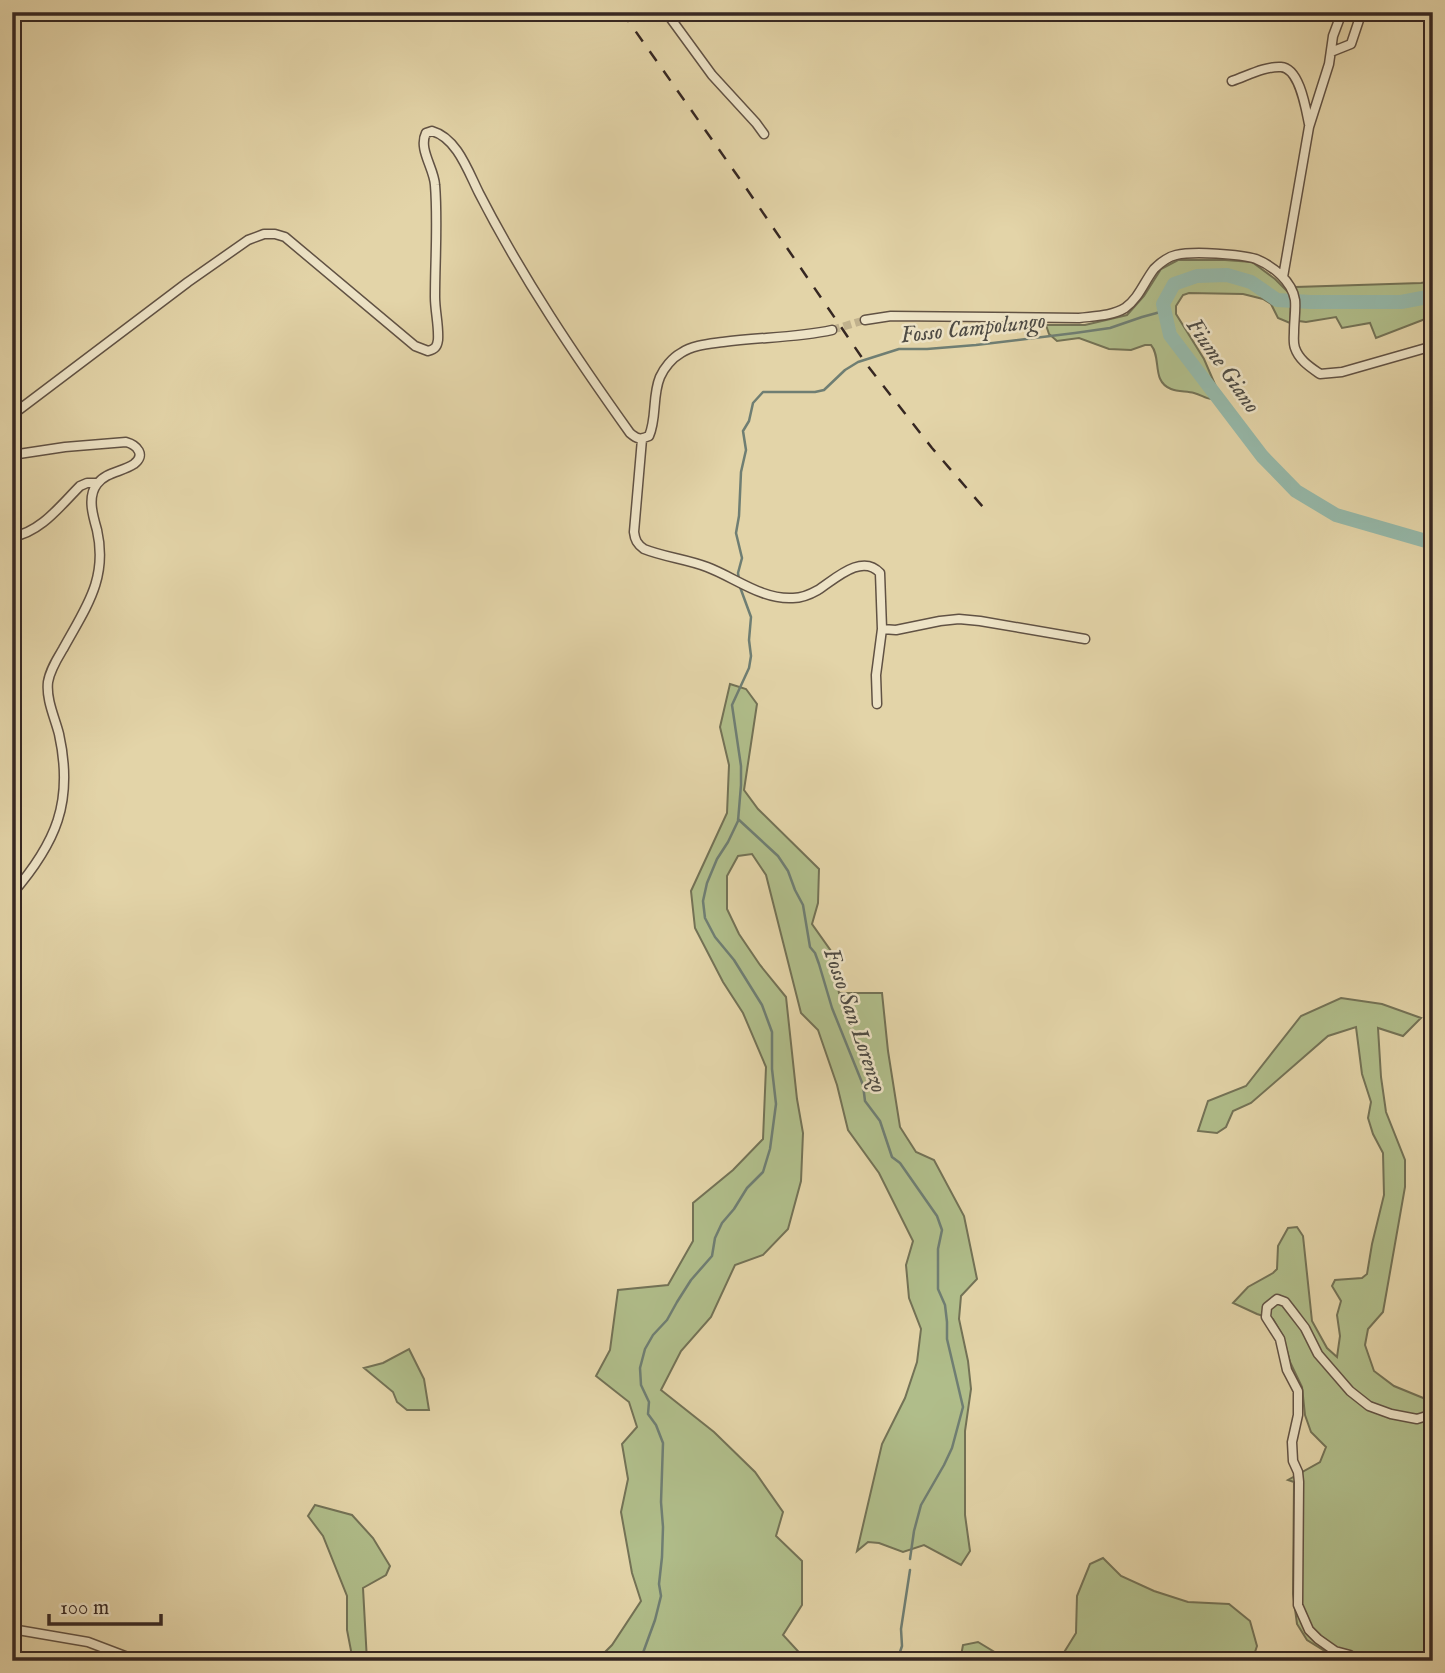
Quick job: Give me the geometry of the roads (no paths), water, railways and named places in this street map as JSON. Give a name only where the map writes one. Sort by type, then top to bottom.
[{"type":"street","points":[[666,12],[712,75],[764,134]]},
{"type":"street","points":[[1283,277],[1309,127],[1342,12]]},
{"type":"street","points":[[1331,52],[1351,44],[1360,12]]},
{"type":"street","points":[[1232,81],[1267,69],[1283,67],[1290,70],[1304,100],[1309,127]]},
{"type":"street","points":[[12,415],[188,282],[248,240],[264,234],[285,237],[415,346],[428,351],[434,349],[438,345],[435,310],[435,183],[424,146],[426,133],[432,131],[446,137],[462,159],[544,309],[636,438],[649,436],[660,377],[668,363],[681,352],[701,345],[832,330]]},
{"type":"street","points":[[865,320],[891,316],[1079,318],[1108,315],[1124,309],[1135,298],[1153,270],[1175,255],[1232,255],[1253,258],[1269,265],[1291,286],[1294,296],[1294,347],[1304,363],[1320,374],[1342,372],[1433,346]]},
{"type":"street","points":[[642,439],[634,538],[644,549],[703,565],[762,593],[779,598],[809,594],[837,575],[853,568],[875,567],[880,573],[881,581],[882,629],[876,675],[877,704]]},
{"type":"street","points":[[12,455],[127,442],[134,444],[140,454],[133,464],[107,475],[97,483],[92,495],[101,559],[99,574],[83,613],[53,667],[48,682],[48,696],[64,759],[62,809],[44,852],[12,894]]},
{"type":"street","points":[[12,537],[23,535],[40,525],[80,486],[97,483]]},
{"type":"street","points":[[882,629],[940,621],[981,621],[1085,639]]},
{"type":"street","points":[[1355,1661],[1350,1655],[1335,1651],[1318,1639],[1309,1630],[1298,1605],[1299,1482],[1293,1461],[1292,1442],[1298,1415],[1298,1391],[1287,1370],[1280,1339],[1266,1317],[1267,1307],[1277,1300],[1285,1302],[1305,1328],[1318,1354],[1350,1391],[1369,1406],[1417,1419],[1433,1414]]},
{"type":"street","points":[[12,1629],[89,1642],[138,1661]]},
{"type":"waterway","name":"Fiume Giano","points":[[1433,296],[1401,302],[1277,300],[1251,282],[1227,275],[1197,276],[1174,284],[1163,304],[1170,335],[1262,456],[1296,491],[1336,515],[1433,543]]},
{"type":"waterway","name":"Fosso Campolungo","points":[[739,580],[742,558],[736,533],[741,472],[746,450],[743,431],[749,421],[753,403],[763,392],[824,390],[858,362],[899,349],[976,345],[1110,328],[1164,311]]},
{"type":"waterway","name":"Fosso Campolungo","points":[[640,1661],[661,1596],[659,1584],[663,1527],[663,1443],[648,1414],[649,1402],[641,1385],[640,1368],[645,1349],[653,1335],[667,1320],[691,1280],[712,1256],[715,1238],[722,1223],[747,1188],[763,1172],[770,1149],[776,1104],[772,1032],[762,1005],[734,960],[715,937],[705,918],[703,901],[717,859],[738,821],[741,766],[732,705],[749,668],[751,656],[751,617],[740,587]]},
{"type":"waterway","name":"Fosso San Lorenzo","points":[[738,819],[778,856],[788,871],[803,905],[810,947],[815,953],[832,1008],[863,1085],[865,1101],[880,1121],[892,1157],[900,1163],[937,1216],[942,1230],[938,1249],[938,1289],[945,1305],[947,1339],[963,1407],[952,1448],[921,1505],[910,1559]]},
{"type":"waterway","name":"Fosso San Lorenzo","points":[[897,1661],[902,1646],[901,1629],[910,1570]]},
{"type":"tunnel","points":[[832,330],[865,320]]},
{"type":"railway","points":[[622,12],[867,365],[932,448],[989,514]]}]
